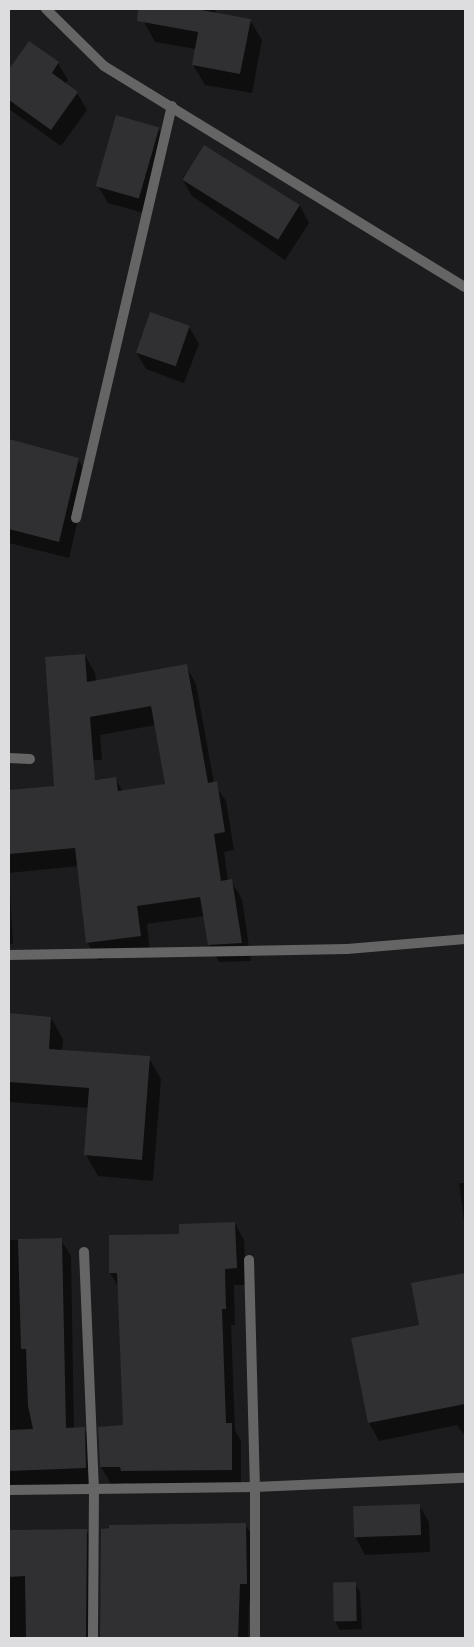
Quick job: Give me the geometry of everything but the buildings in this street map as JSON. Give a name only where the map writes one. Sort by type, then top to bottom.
[{"type":"street","points":[[46,9],[104,66],[172,106],[465,288]]},
{"type":"street","points":[[76,518],[172,106]]},
{"type":"street","points":[[9,758],[30,759]]},
{"type":"street","points":[[9,955],[347,949],[465,939]]},
{"type":"street","points":[[84,1252],[94,1488],[93,1638]]},
{"type":"street","points":[[249,1260],[255,1487],[255,1638]]},
{"type":"street","points":[[9,1490],[255,1487],[465,1478]]}]
